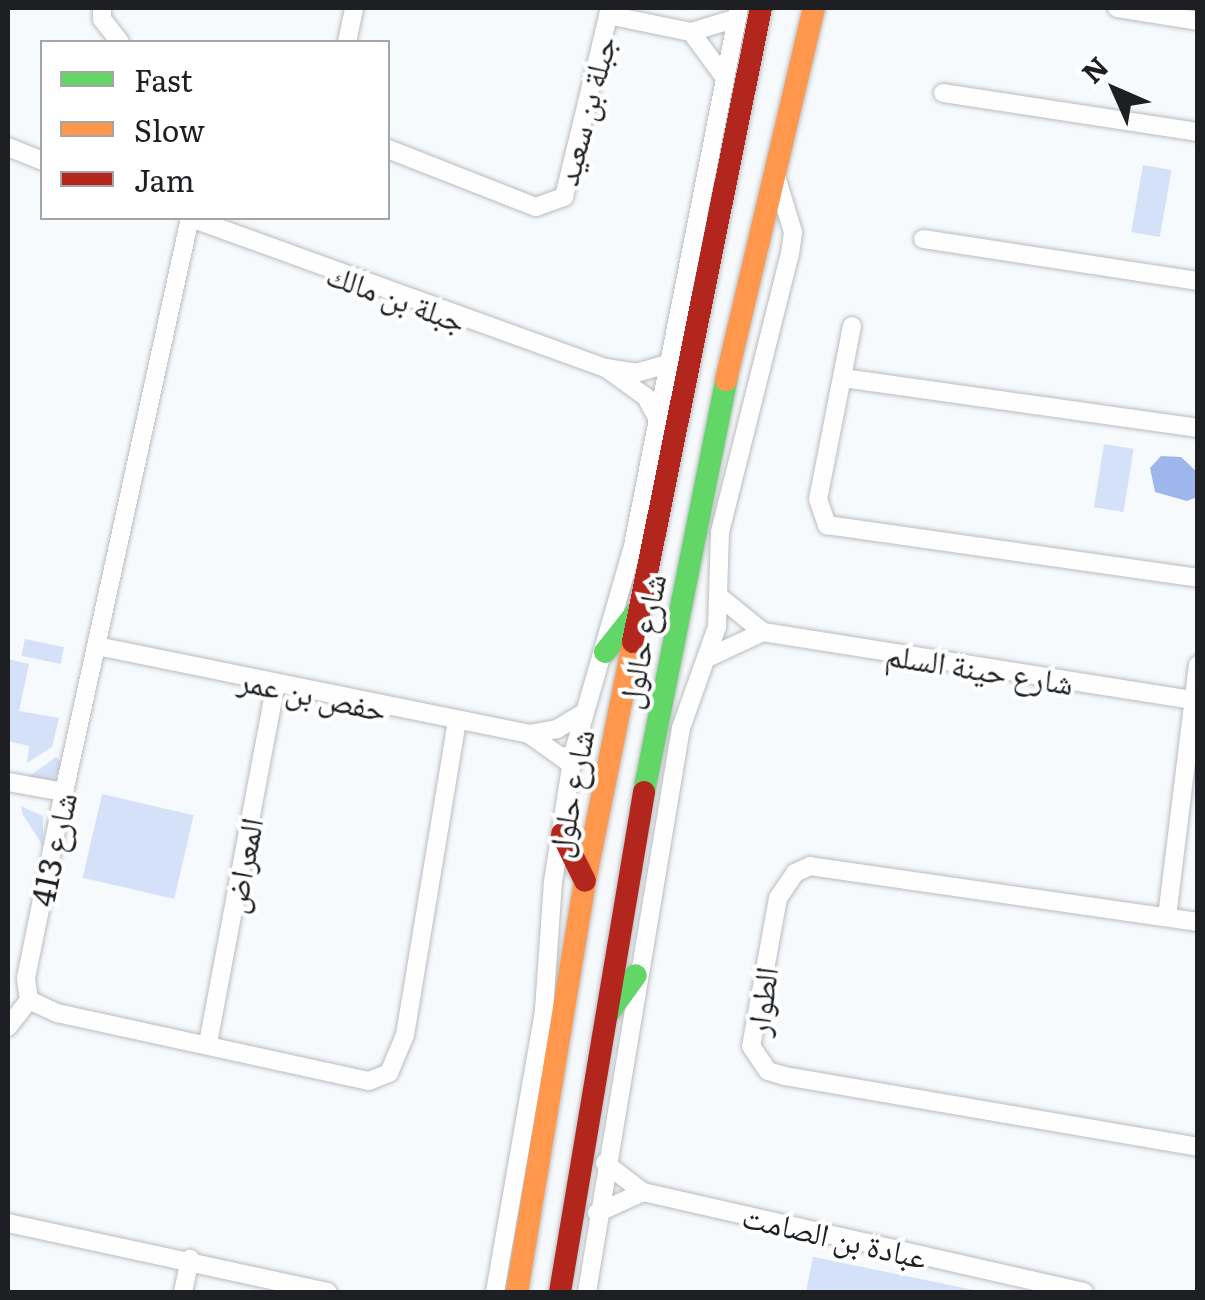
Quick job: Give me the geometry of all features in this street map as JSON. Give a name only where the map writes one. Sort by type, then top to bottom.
[{"type":"main road","name":"شارع حالول","points":[[516,1292],[585,881],[760,8]]},
{"type":"main road","name":"شارع حالول","points":[[560,1292],[601,1023],[772,164],[814,8]]},
{"type":"main road","points":[[719,103],[736,133]]},
{"type":"main road","points":[[605,652],[639,609]]},
{"type":"main road","points":[[562,834],[585,881]]},
{"type":"main road","points":[[601,1023],[636,975]]},
{"type":"street","points":[[102,8],[102,18],[118,40]]},
{"type":"street","points":[[346,40],[354,8]]},
{"type":"street","points":[[1117,8],[1198,22]]},
{"type":"street","name":"جبلة بن سعيد","points":[[390,150],[536,207],[564,196],[609,11],[692,32],[738,13]]},
{"type":"street","name":"شارع حلول","points":[[495,1292],[544,1010],[572,765],[584,713],[605,652],[659,421],[738,13]]},
{"type":"street","points":[[692,32],[725,78]]},
{"type":"street","points":[[943,94],[1198,132]]},
{"type":"street","points":[[8,148],[40,160]]},
{"type":"street","points":[[587,1292],[636,975],[680,728],[707,658],[721,598],[720,532],[792,243],[772,164]]},
{"type":"street","name":"شارع 413","points":[[29,1000],[26,978],[64,792],[190,220]]},
{"type":"street","name":"جبلة بن مالك","points":[[196,220],[606,368],[636,373],[672,362]]},
{"type":"street","points":[[923,240],[1198,281]]},
{"type":"street","points":[[852,326],[817,510],[827,525],[1198,578]]},
{"type":"street","name":"جبلة بن مالك","points":[[606,368],[646,397],[659,421]]},
{"type":"street","points":[[843,378],[1198,428]]},
{"type":"street","points":[[707,658],[762,632],[721,598]]},
{"type":"street","name":"شارع حينة السلم","points":[[762,632],[1194,701]]},
{"type":"street","name":"حفص بن عمر","points":[[98,646],[275,687],[530,734],[557,729],[584,713]]},
{"type":"street","points":[[1166,917],[1198,665]]},
{"type":"street","name":"المعراض","points":[[208,1044],[275,687]]},
{"type":"street","points":[[8,1026],[29,1000],[57,1013],[369,1081],[396,1065],[457,722]]},
{"type":"street","name":"حفص بن عمر","points":[[530,734],[572,765]]},
{"type":"street","points":[[8,782],[64,792]]},
{"type":"street","name":"الطوار","points":[[1198,922],[810,866],[795,873],[778,898],[752,1046],[768,1071],[784,1076],[1198,1147]]},
{"type":"street","name":"عبادة بن الصامت","points":[[606,1163],[644,1192],[1084,1292]]},
{"type":"street","points":[[597,1213],[644,1192]]},
{"type":"street","points":[[8,1224],[190,1259],[328,1292]]},
{"type":"street","points":[[183,1292],[190,1259]]},
{"type":"shaded area","points":[[1143,165],[1172,170],[1160,237],[1131,232]]},
{"type":"shaded area","points":[[1104,444],[1134,449],[1124,512],[1094,507]]},
{"type":"shaded area","points":[[25,639],[64,647],[61,664],[21,656]]},
{"type":"shaded area","points":[[8,659],[29,664],[19,711],[59,718],[52,747],[27,763],[29,746],[8,741]]},
{"type":"shaded area","points":[[56,757],[62,762],[54,782],[28,777]]},
{"type":"shaded area","points":[[102,794],[194,815],[174,899],[83,878]]},
{"type":"shaded area","points":[[21,806],[43,816],[43,846],[23,815]]},
{"type":"shaded area","points":[[814,1257],[983,1292],[806,1292]]},
{"type":"water","points":[[1161,456],[1181,457],[1196,471],[1197,497],[1187,501],[1155,492],[1150,468]]},
{"type":"traffic: fast","points":[[644,792],[726,380]]},
{"type":"traffic: fast","points":[[605,652],[636,613]]},
{"type":"traffic: fast","points":[[607,1015],[636,975]]},
{"type":"traffic: slow","points":[[726,380],[814,8]]},
{"type":"traffic: slow","points":[[517,1292],[585,881],[633,642]]},
{"type":"traffic: jam","points":[[633,642],[761,8]]},
{"type":"traffic: jam","points":[[560,1292],[644,792]]},
{"type":"traffic: jam","points":[[562,834],[585,881]]}]
